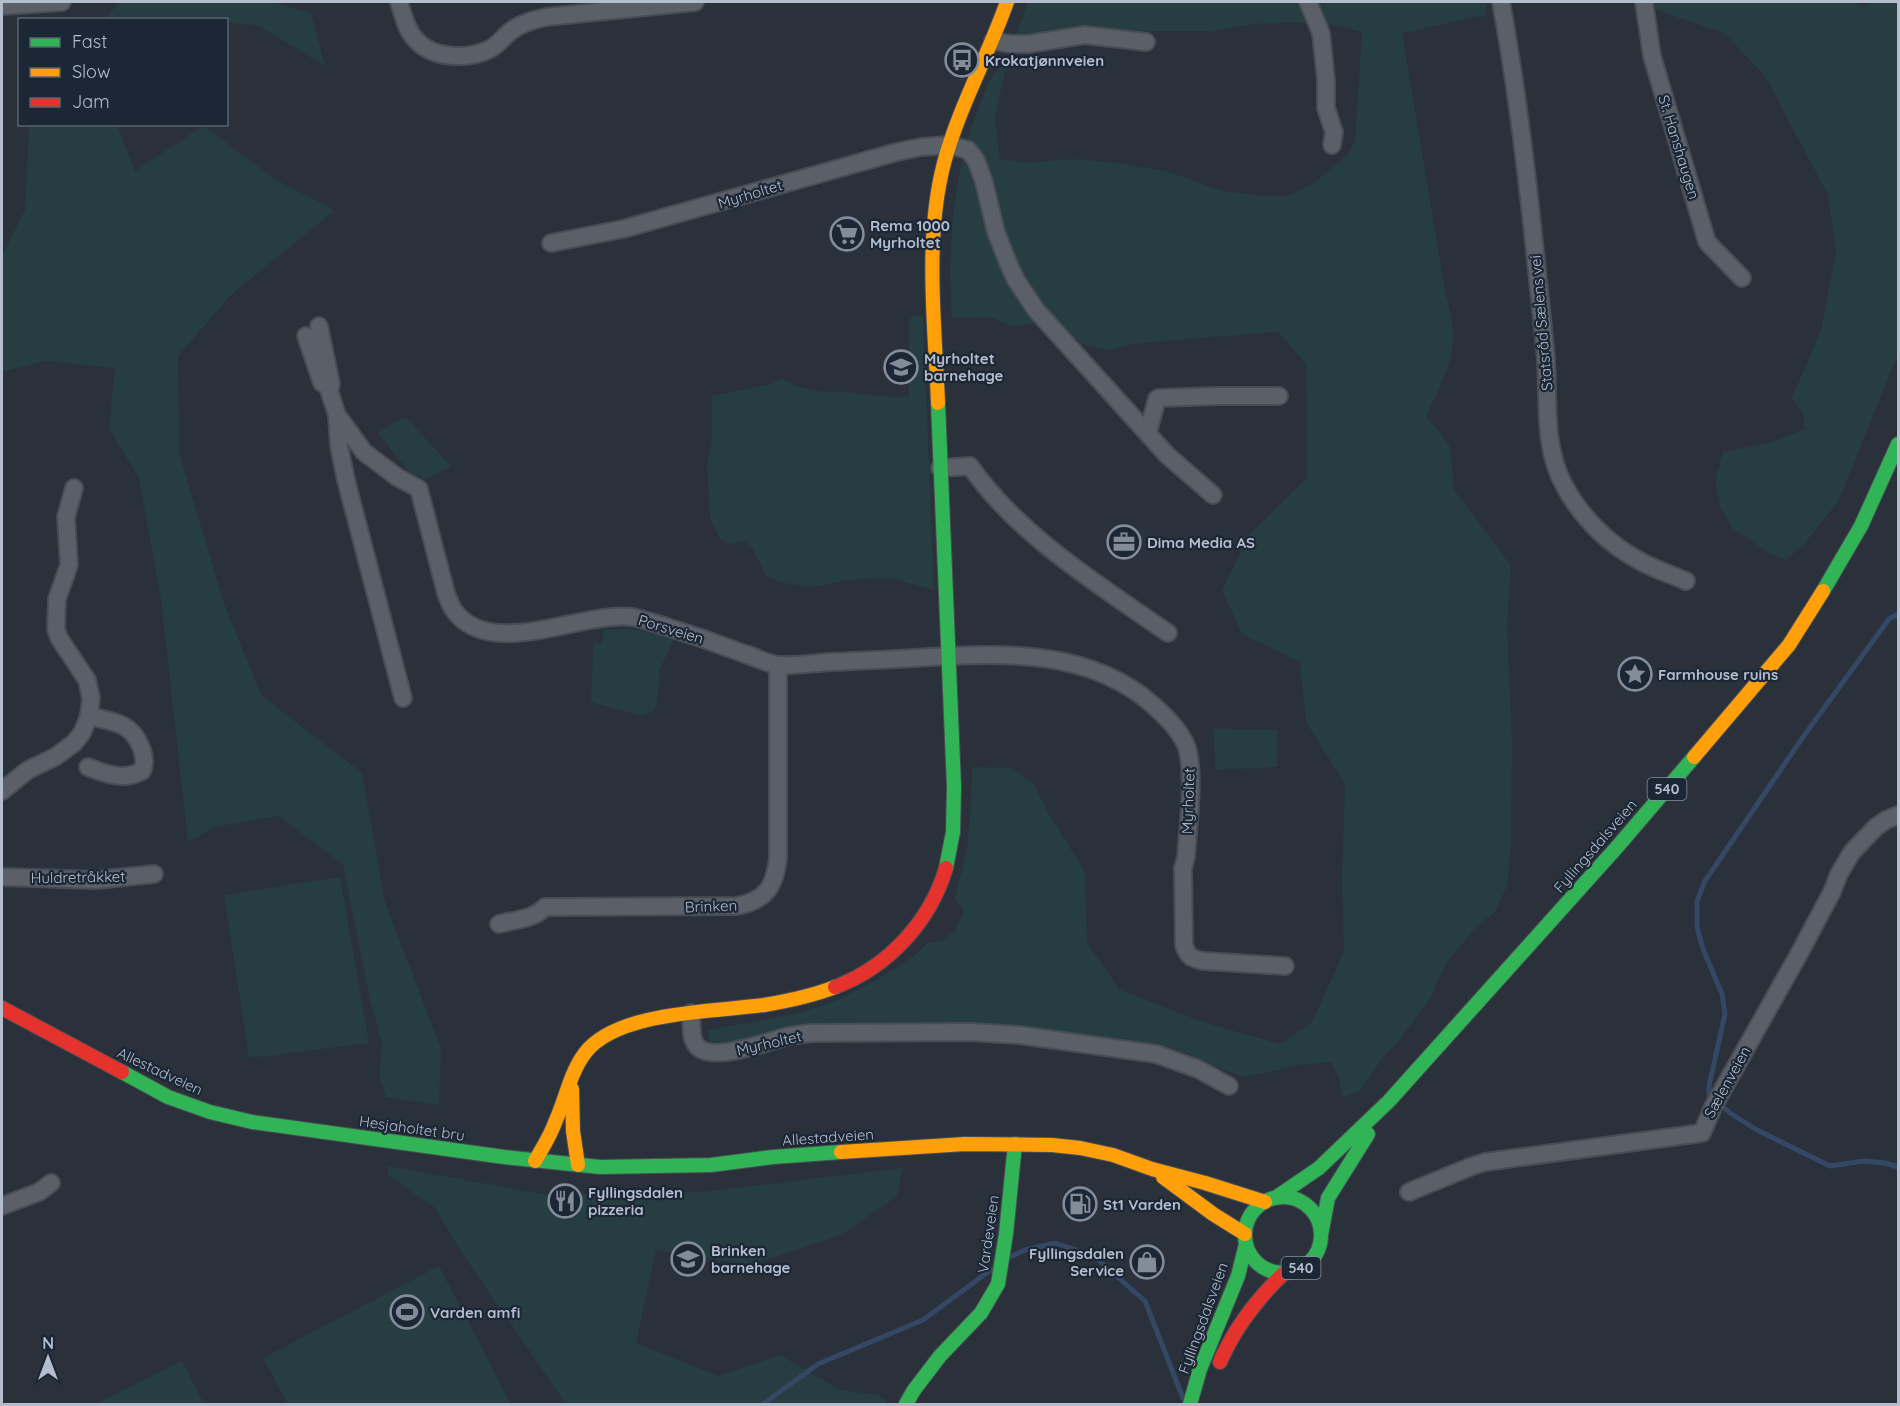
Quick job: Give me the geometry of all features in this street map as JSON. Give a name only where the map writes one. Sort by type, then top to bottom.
[{"type":"main road","points":[[535,1161],[553,1130],[571,1075],[586,1052],[598,1040],[613,1031],[639,1023],[691,1013],[793,1000],[854,980],[881,963],[897,948],[926,915],[941,886],[949,860],[954,827],[933,259],[937,201],[949,145],[1007,2]]},
{"type":"main road","name":"Fyllingsdalsveien","points":[[1270,1200],[1319,1168],[1389,1101],[1618,846],[1757,684],[1789,645],[1818,600],[1861,525],[1899,444]]},
{"type":"main road","name":"Allestadveien","points":[[2,1008],[168,1097],[229,1117],[316,1131]]},
{"type":"main road","points":[[571,1075],[573,1131],[578,1165]]},
{"type":"main road","name":"Fyllingsdalsveien","points":[[1321,1235],[1328,1198],[1389,1101]]},
{"type":"main road","name":"Hesjaholtet bru","points":[[316,1131],[504,1157]]},
{"type":"main road","name":"Allestadveien","points":[[504,1157],[600,1167],[657,1167],[711,1165],[773,1157],[965,1144],[1052,1145],[1113,1155],[1226,1191],[1270,1200]]},
{"type":"main road","name":"Vardeveien","points":[[906,1404],[940,1356],[981,1312],[998,1284],[1015,1144]]},
{"type":"main road","name":"Allestadveien","points":[[1152,1169],[1245,1239]]},
{"type":"main road","name":"540","points":[[1285,1197],[1296,1199],[1314,1213],[1321,1235],[1314,1257],[1295,1271],[1284,1273],[1272,1271],[1254,1260],[1245,1239],[1250,1217],[1256,1208],[1270,1200],[1285,1197]]},
{"type":"main road","name":"Fyllingsdalsveien","points":[[1190,1404],[1200,1369],[1238,1276],[1245,1239]]},
{"type":"main road","name":"Fyllingsdalsveien","points":[[1217,1371],[1225,1350],[1252,1304],[1284,1273]]},
{"type":"street","points":[[2,6],[62,2]]},
{"type":"street","points":[[399,2],[409,30],[417,41],[442,55],[458,56],[474,55],[491,48],[512,30],[526,22],[546,17],[695,2]]},
{"type":"street","points":[[1308,2],[1321,33],[1326,80],[1326,108],[1334,132],[1332,145]]},
{"type":"street","name":"Statsråd Sælens vei","points":[[1501,2],[1522,134],[1547,366],[1548,435],[1553,460],[1564,486],[1585,516],[1614,545],[1639,561],[1686,581]]},
{"type":"street","name":"St. Hanshaugen","points":[[1644,2],[1652,56],[1707,242],[1742,278]]},
{"type":"street","points":[[993,41],[1028,44],[1085,35],[1146,42]]},
{"type":"street","points":[[949,145],[968,150],[976,160],[984,182],[996,232],[1008,265],[1036,310],[1167,455],[1213,495]]},
{"type":"street","name":"Myrholtet","points":[[551,243],[623,230],[897,152],[949,145]]},
{"type":"street","points":[[312,331],[331,384],[329,390],[337,415],[339,446],[346,480],[403,698]]},
{"type":"street","points":[[1148,432],[1159,398],[1279,396]]},
{"type":"street","name":"Porsveien","points":[[337,415],[364,452],[397,477],[419,489],[446,592],[453,609],[473,628],[503,634],[615,617],[632,617],[703,638],[777,665],[948,656]]},
{"type":"street","points":[[940,468],[970,466],[997,501],[1024,527],[1168,633]]},
{"type":"street","points":[[2,791],[28,770],[55,757],[74,742],[82,733],[89,716],[91,698],[87,680],[59,638],[56,629],[57,599],[69,565],[66,517],[74,488]]},
{"type":"street","name":"Myrholtet","points":[[948,656],[1023,656],[1061,660],[1116,679],[1138,692],[1161,713],[1178,732],[1186,746],[1190,762],[1186,857],[1183,868],[1184,945],[1187,954],[1191,958],[1203,961],[1285,966]]},
{"type":"street","name":"Brinken","points":[[499,924],[534,915],[545,907],[737,906],[752,903],[762,896],[772,885],[777,872],[778,857],[777,665]]},
{"type":"street","points":[[88,767],[110,775],[131,777],[142,771],[144,761],[142,750],[130,728],[89,716]]},
{"type":"street","name":"Sælenveien","points":[[1409,1192],[1485,1162],[1702,1132],[1716,1100],[1805,943],[1852,852],[1876,827],[1899,815]]},
{"type":"street","name":"Huldretråkket","points":[[2,877],[96,880],[154,874]]},
{"type":"street","name":"Myrholtet","points":[[691,1013],[693,1040],[698,1048],[707,1052],[729,1052],[786,1037],[812,1033],[971,1032],[1019,1035],[1156,1054],[1188,1065],[1229,1086]]},
{"type":"street","points":[[2,1206],[39,1192],[51,1183]]},
{"type":"green space","points":[[119,2],[272,2],[311,13],[325,66],[259,26],[228,22],[228,18],[106,18]]},
{"type":"green space","points":[[1028,2],[1486,2],[1486,15],[1402,33],[1453,327],[1449,362],[1426,416],[1450,447],[1454,490],[1511,566],[1507,624],[1512,742],[1511,844],[1507,886],[1494,913],[1476,927],[1446,964],[1430,999],[1398,1042],[1381,1060],[1361,1090],[1343,1097],[1339,1079],[1331,1062],[1306,1064],[1245,1077],[1213,1066],[1189,1054],[1143,1043],[1014,1025],[814,1023],[734,1041],[709,1040],[708,1030],[793,1015],[834,1002],[868,985],[913,957],[928,943],[943,940],[955,931],[964,910],[955,898],[967,849],[972,767],[1012,768],[1034,784],[1047,811],[1085,872],[1087,943],[1120,990],[1206,1023],[1280,1044],[1312,1022],[1344,952],[1342,878],[1345,784],[1306,722],[1300,662],[1242,634],[1222,590],[1249,535],[1307,478],[1306,364],[1278,332],[1137,343],[1111,350],[1082,344],[1054,317],[1011,326],[990,317],[952,318],[950,264],[954,208],[964,154],[989,83],[995,73],[1006,65],[995,119],[1000,159],[1027,163],[1073,159],[1125,164],[1169,172],[1222,191],[1263,196],[1288,196],[1309,186],[1328,172],[1347,155],[1355,141],[1362,32],[1333,25],[1289,22],[1254,24],[1213,31],[1109,31],[1015,38]]},
{"type":"green space","points":[[1640,2],[1852,2],[1865,7],[1870,2],[1898,2],[1898,354],[1838,502],[1804,544],[1786,560],[1768,552],[1732,528],[1721,509],[1715,481],[1723,452],[1769,443],[1805,429],[1803,413],[1792,398],[1821,330],[1836,251],[1828,195],[1765,76],[1724,33],[1639,4]]},
{"type":"green space","points":[[29,126],[117,126],[135,171],[203,126],[278,181],[335,210],[231,295],[178,356],[179,453],[225,606],[261,695],[362,773],[385,902],[441,1049],[439,1105],[386,1097],[379,1075],[382,1042],[370,1000],[343,865],[278,816],[215,827],[188,842],[161,599],[139,478],[109,429],[115,368],[46,361],[2,372],[2,256],[25,210]]},
{"type":"green space","points":[[913,315],[923,316],[934,590],[890,578],[846,580],[806,587],[779,582],[766,575],[752,547],[744,541],[729,544],[720,539],[710,517],[707,466],[712,440],[712,396],[771,384],[783,378],[807,389],[909,396],[909,321]]},
{"type":"green space","points":[[400,419],[407,419],[451,466],[425,479],[409,472],[378,433]]},
{"type":"green space","points":[[604,629],[638,630],[674,639],[660,669],[657,705],[652,712],[642,716],[591,702],[593,650],[595,643],[602,644]]},
{"type":"green space","points":[[1214,729],[1278,730],[1277,767],[1215,770]]},
{"type":"green space","points":[[340,877],[369,1043],[249,1058],[224,895]]},
{"type":"green space","points":[[387,1166],[549,1195],[701,1192],[903,1168],[897,1196],[841,1235],[749,1265],[656,1250],[636,1343],[719,1376],[780,1355],[841,1390],[878,1395],[887,1401],[886,1404],[566,1404],[460,1250],[435,1208],[388,1175]]},
{"type":"green space","name":"Varden amfi","points":[[439,1266],[511,1404],[288,1404],[263,1358]]},
{"type":"green space","points":[[182,1361],[204,1404],[96,1404]]},
{"type":"waterway","points":[[1898,614],[1889,619],[1803,737],[1705,881],[1697,901],[1697,927],[1703,949],[1722,994],[1725,1014],[1709,1094],[1730,1113],[1757,1130],[1830,1166],[1864,1161],[1898,1167]]},
{"type":"waterway","points":[[1010,1257],[1025,1250],[1055,1243],[1094,1256],[1145,1301],[1183,1398]]},
{"type":"waterway","points":[[763,1404],[818,1364],[923,1320],[992,1269]]},
{"type":"traffic: fast","points":[[938,403],[954,787],[953,832],[946,868]]},
{"type":"traffic: fast","points":[[1823,591],[1861,526],[1898,444]]},
{"type":"traffic: fast","points":[[1275,1198],[1319,1168],[1389,1101],[1618,846],[1694,757]]},
{"type":"traffic: fast","points":[[122,1072],[168,1097],[210,1112],[252,1122],[504,1157],[600,1167],[711,1165],[841,1152]]},
{"type":"traffic: fast","points":[[1321,1235],[1328,1198],[1368,1134]]},
{"type":"traffic: fast","points":[[906,1404],[940,1356],[981,1313],[998,1284],[1006,1234],[1015,1144]]},
{"type":"traffic: fast","points":[[1283,1197],[1297,1200],[1310,1208],[1318,1221],[1321,1235],[1318,1249],[1310,1262],[1297,1270],[1283,1273],[1269,1270],[1256,1262],[1248,1249],[1245,1235],[1248,1221],[1256,1208],[1269,1200],[1283,1197]]},
{"type":"traffic: fast","points":[[1190,1404],[1200,1369],[1238,1276],[1246,1244]]},
{"type":"traffic: slow","points":[[938,403],[932,283],[934,222],[938,192],[950,142],[1007,2]]},
{"type":"traffic: slow","points":[[1694,757],[1789,645],[1823,591]]},
{"type":"traffic: slow","points":[[535,1161],[552,1131],[580,1061],[600,1039],[619,1029],[643,1021],[694,1012],[773,1003],[809,996],[835,987]]},
{"type":"traffic: slow","points":[[572,1089],[573,1131],[578,1165]]},
{"type":"traffic: slow","points":[[841,1152],[965,1144],[1052,1145],[1080,1148],[1113,1155],[1152,1169],[1265,1202]]},
{"type":"traffic: slow","points":[[1163,1177],[1213,1214],[1245,1234]]},
{"type":"traffic: jam","points":[[835,987],[872,968],[904,940],[929,907],[946,868]]},
{"type":"traffic: jam","points":[[2,1008],[122,1072]]},
{"type":"traffic: jam","points":[[1220,1362],[1248,1314],[1284,1273]]},
{"type":"place","name":"Krokatjønnveien","points":[[962,60]]},
{"type":"place","name":"Rema 1000 Myrholtet","points":[[847,234]]},
{"type":"place","name":"Myrholtet barnehage","points":[[901,367]]},
{"type":"place","name":"Dima Media AS","points":[[1124,542]]},
{"type":"place","name":"Farmhouse ruins","points":[[1635,674]]},
{"type":"place","name":"Fyllingsdalen pizzeria","points":[[565,1201]]},
{"type":"place","name":"St1 Varden","points":[[1080,1204]]},
{"type":"place","name":"Brinken barnehage","points":[[688,1259]]},
{"type":"place","name":"Fyllingsdalen Service","points":[[1147,1262]]},
{"type":"place","name":"Varden amfi","points":[[407,1312]]}]
